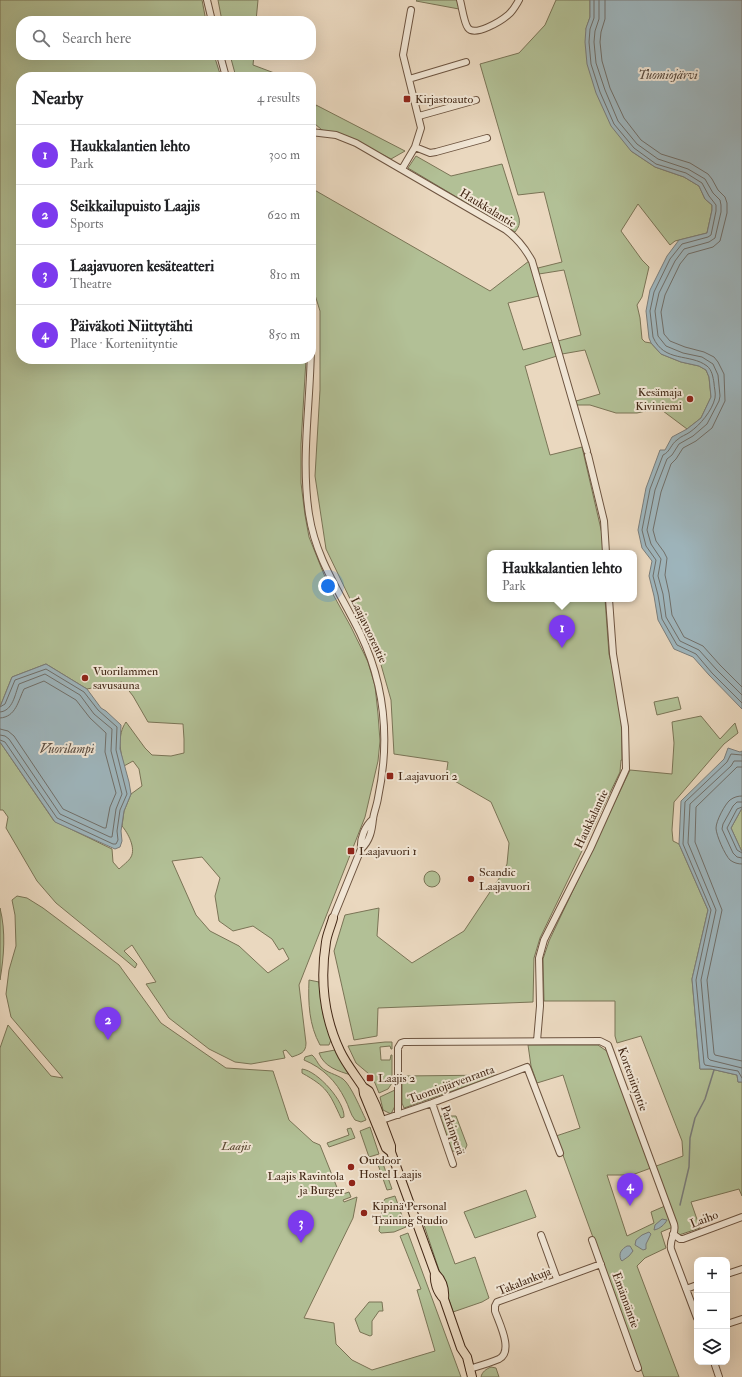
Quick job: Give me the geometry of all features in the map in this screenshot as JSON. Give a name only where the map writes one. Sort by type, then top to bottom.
[{"type":"main road","name":"Laajavuorentie","points":[[333,918],[326,940],[323,975],[325,1002],[331,1026],[341,1052],[363,1088],[364,1094],[386,1148],[391,1152]]},
{"type":"main road","name":"Laajavuorentie","points":[[363,1088],[369,1091],[382,1120],[391,1146],[391,1152],[435,1273],[434,1279],[440,1294],[444,1299],[461,1348],[467,1357],[471,1373]]},
{"type":"street","points":[[208,0],[211,16]]},
{"type":"street","points":[[460,0],[467,27],[476,31],[509,15],[519,0]]},
{"type":"street","points":[[402,169],[415,147],[421,128],[403,55],[411,10]]},
{"type":"street","points":[[221,60],[225,72]]},
{"type":"street","points":[[409,79],[466,62]]},
{"type":"street","points":[[419,116],[476,100]]},
{"type":"street","name":"Haukkalantie","points":[[316,133],[336,135],[402,169],[506,230],[515,237],[525,249],[536,271],[587,453],[604,521],[606,550]]},
{"type":"street","points":[[415,147],[430,153],[487,138]]},
{"type":"street","name":"Laajavuorentie","points":[[310,364],[306,457],[306,486],[309,514],[325,569],[360,633],[373,666],[380,688],[383,716],[384,762],[373,819],[368,824],[360,842],[361,849],[333,918]]},
{"type":"street","name":"Haukkalantie","points":[[537,1041],[540,1006],[539,958],[544,940],[590,849],[626,768],[625,727],[613,654],[609,602]]},
{"type":"street","name":"Korteniityntie","points":[[398,1115],[398,1048],[401,1043],[600,1041],[608,1045],[674,1224],[675,1230],[670,1240],[670,1244],[694,1310]]},
{"type":"street","name":"Tuomiojärvenranta","points":[[382,1120],[527,1067],[560,1153]]},
{"type":"street","name":"Parkinperä","points":[[432,1103],[453,1164]]},
{"type":"street","name":"Laiho","points":[[673,1234],[680,1239],[683,1239],[742,1217]]},
{"type":"street","points":[[541,1235],[557,1279]]},
{"type":"street","name":"Emännäntie","points":[[592,1240],[638,1368]]},
{"type":"street","name":"Takalankuja","points":[[471,1373],[500,1358],[505,1353],[506,1344],[495,1311],[497,1302],[601,1264]]},
{"type":"street","points":[[730,1273],[742,1269]]},
{"type":"street","points":[[686,1289],[694,1286]]},
{"type":"street","points":[[730,1323],[742,1319]]},
{"type":"street","points":[[715,1365],[719,1377]]},
{"type":"green space","points":[[0,0],[202,0],[205,16],[16,16],[16,60],[216,60],[219,72],[16,72],[16,364],[306,364],[301,444],[301,483],[309,537],[329,587],[368,662],[375,686],[380,741],[378,761],[365,817],[299,985],[306,1043],[305,1049],[302,1053],[292,1057],[286,1050],[283,1051],[285,1058],[251,1064],[235,1062],[209,1049],[169,1018],[146,984],[156,982],[132,945],[124,951],[137,964],[135,968],[56,903],[37,881],[6,828],[8,817],[3,810],[0,810],[0,742],[54,821],[112,849],[113,862],[119,869],[129,860],[133,849],[131,841],[122,826],[124,811],[131,794],[142,786],[139,769],[133,761],[124,766],[120,743],[123,727],[126,722],[152,755],[171,756],[184,753],[183,724],[148,722],[133,696],[122,682],[87,689],[46,664],[12,677],[0,707]],"holes":[[[202,857],[220,878],[215,896],[219,921],[233,931],[253,926],[272,939],[279,950],[283,948],[289,959],[268,973],[239,946],[210,931],[196,915],[172,861]]]},
{"type":"green space","points":[[218,0],[258,0],[256,16],[221,16]]},
{"type":"green space","points":[[457,0],[459,9],[416,1]]},
{"type":"green space","points":[[556,0],[590,0],[590,17],[586,29],[631,151],[655,167],[684,177],[699,186],[705,199],[712,205],[707,233],[675,241],[670,245],[638,204],[621,231],[642,260],[649,267],[642,297],[637,305],[642,339],[645,342],[651,343],[661,354],[681,362],[699,366],[706,370],[709,377],[711,397],[701,418],[687,429],[659,408],[637,413],[616,413],[590,405],[577,405],[576,401],[600,394],[585,350],[562,354],[558,341],[581,335],[564,270],[539,274],[538,268],[562,262],[544,192],[518,195],[480,64],[519,53],[545,25]]},
{"type":"green space","points":[[231,60],[254,60],[253,65],[272,72],[235,72]]},
{"type":"green space","points":[[316,105],[405,151],[391,159],[358,142],[322,130],[316,125]]},
{"type":"green space","points":[[416,156],[451,176],[502,164],[519,218],[519,224],[515,232],[408,168]]},
{"type":"green space","points":[[316,191],[490,291],[529,261],[539,296],[508,303],[523,350],[553,342],[557,356],[525,366],[550,455],[582,447],[603,538],[604,550],[487,550],[487,602],[605,602],[609,654],[621,705],[622,760],[620,772],[540,938],[534,958],[533,1002],[378,1008],[377,1036],[354,1040],[334,951],[345,915],[379,908],[377,936],[412,963],[464,931],[504,871],[507,864],[509,843],[491,802],[446,776],[448,762],[394,754],[391,700],[376,647],[354,607],[326,549],[315,476],[320,390],[320,311],[316,298]]},
{"type":"green space","points":[[678,697],[681,709],[657,715],[654,702]]},
{"type":"green space","points":[[701,716],[720,739],[735,723],[738,733],[724,744],[674,802],[672,830],[673,841],[679,844],[708,910],[692,979],[700,1069],[711,1069],[737,1075],[738,1082],[742,1082],[742,1196],[739,1189],[691,1202],[700,1228],[679,1235],[673,1227],[661,1232],[666,1248],[645,1258],[637,1266],[679,1377],[644,1377],[556,1136],[580,1128],[563,1075],[537,1083],[531,1066],[528,1045],[598,1045],[608,1052],[651,1168],[683,1156],[682,1141],[641,1036],[617,1043],[615,1036],[615,1001],[544,1001],[543,959],[549,941],[630,770],[672,774],[674,743],[672,722]],"holes":[[[651,1168],[665,1206],[651,1212],[654,1223],[627,1236],[607,1175],[632,1175]]]},
{"type":"green space","points":[[742,808],[742,852],[731,828]]},
{"type":"green space","points":[[429,871],[435,871],[440,876],[438,885],[435,887],[429,887],[424,882],[424,876]]},
{"type":"green space","name":"Laajis","points":[[17,896],[27,898],[43,908],[119,965],[161,1023],[226,1068],[273,1071],[289,1120],[313,1142],[320,1145],[340,1195],[349,1192],[351,1197],[343,1200],[344,1202],[357,1197],[353,1218],[304,1318],[334,1323],[336,1344],[352,1360],[372,1370],[435,1351],[417,1290],[421,1289],[400,1236],[408,1233],[461,1377],[0,1377],[0,1048],[8,1025],[51,1076],[63,1078],[11,1017],[6,994],[9,970],[16,946],[15,915],[12,900]]},
{"type":"green space","points":[[0,908],[4,944],[0,980]]},
{"type":"green space","points":[[309,980],[319,982],[323,1014],[331,1040],[329,1045],[320,1045],[311,1022]]},
{"type":"green space","points":[[392,1042],[392,1049],[390,1046],[380,1047],[381,1060],[390,1060],[392,1055],[392,1083],[388,1089],[379,1093],[369,1074],[356,1063],[348,1046]]},
{"type":"green space","points":[[335,1050],[351,1075],[336,1070],[328,1065],[321,1058],[319,1053]]},
{"type":"green space","points":[[312,1055],[323,1069],[340,1077],[346,1082],[366,1120],[361,1122],[355,1120],[341,1092],[333,1081],[323,1071],[304,1060],[305,1057]]},
{"type":"green space","points":[[302,1069],[315,1075],[323,1081],[340,1103],[344,1117],[341,1118],[326,1091],[317,1082],[302,1073]]},
{"type":"green space","points":[[498,1075],[404,1108],[402,1103],[402,1076]]},
{"type":"green space","points":[[395,1090],[395,1106],[391,1114],[383,1110],[380,1097]]},
{"type":"green space","points":[[439,1116],[456,1116],[467,1145],[464,1152],[452,1151]]},
{"type":"green space","points":[[370,1127],[379,1154],[369,1157],[360,1131]]},
{"type":"green space","points":[[351,1128],[355,1138],[329,1147],[327,1143],[349,1135],[347,1129]]},
{"type":"green space","points":[[381,1158],[392,1189],[387,1190],[376,1159]]},
{"type":"green space","points":[[526,1190],[536,1217],[475,1238],[464,1212]]},
{"type":"green space","points":[[395,1196],[406,1227],[394,1232],[381,1233],[379,1231],[383,1202],[385,1199]]},
{"type":"green space","points":[[439,1220],[455,1264],[475,1257],[489,1298],[453,1312],[424,1225]]},
{"type":"green space","points":[[369,1302],[382,1302],[383,1311],[379,1311],[372,1321],[372,1335],[370,1336],[360,1332],[355,1319]]},
{"type":"green space","points":[[491,1367],[496,1368],[499,1377],[481,1377],[484,1371]]},
{"type":"water","name":"Tuomiojärvi","points":[[590,0],[742,0],[742,709],[693,657],[674,649],[658,620],[649,576],[652,561],[642,548],[638,530],[646,488],[660,450],[665,450],[672,437],[687,429],[701,418],[711,397],[709,377],[706,370],[699,366],[681,362],[661,354],[651,343],[649,338],[646,311],[650,290],[667,256],[679,240],[707,233],[712,205],[705,199],[699,186],[684,177],[655,167],[631,151],[611,126],[596,93],[587,64],[585,42],[586,28],[590,17]]},
{"type":"water","name":"Vuorilampi","points":[[46,664],[87,689],[101,708],[121,725],[120,749],[131,794],[124,811],[121,831],[122,841],[120,847],[115,849],[55,822],[0,742],[0,707],[12,677]]},
{"type":"water","points":[[728,748],[740,752],[742,751],[742,808],[731,828],[742,852],[742,1082],[738,1082],[737,1075],[711,1069],[700,1069],[692,979],[708,910],[679,844],[681,801],[724,759]]},
{"type":"water","points":[[662,1219],[667,1220],[662,1226],[654,1230],[655,1225]]},
{"type":"water","points":[[649,1232],[651,1234],[646,1244],[646,1249],[643,1250],[635,1245],[636,1240]]},
{"type":"water","points":[[627,1246],[630,1246],[633,1251],[622,1261],[620,1258],[620,1253]]},
{"type":"waterway","points":[[680,1205],[689,1167],[690,1138],[695,1118],[705,1099],[714,1070]]},
{"type":"place","name":"Kirjastoauto","points":[[407,99]]},
{"type":"place","name":"Kesämaja Kiviniemi","points":[[690,399]]},
{"type":"place","name":"Haukkalantien lehto","points":[[562,648]]},
{"type":"place","name":"Vuorilammen savusauna","points":[[85,678]]},
{"type":"place","name":"Laajavuori 2","points":[[390,776]]},
{"type":"place","name":"Laajavuori 1","points":[[351,851]]},
{"type":"place","name":"Scandic Laajavuori","points":[[471,879]]},
{"type":"place","name":"Seikkailupuisto Laajis","points":[[108,1040]]},
{"type":"place","name":"Laajis 2","points":[[370,1078]]},
{"type":"place","name":"Outdoor Hostel Laajis","points":[[351,1167]]},
{"type":"place","name":"Laajis Ravintola ja Burger","points":[[352,1183]]},
{"type":"place","name":"Päiväkoti Niittytähti","points":[[630,1206]]},
{"type":"place","name":"Kipinä Personal Training Studio","points":[[364,1213]]},
{"type":"place","name":"Laajavuoren kesäteatteri","points":[[301,1243]]}]
